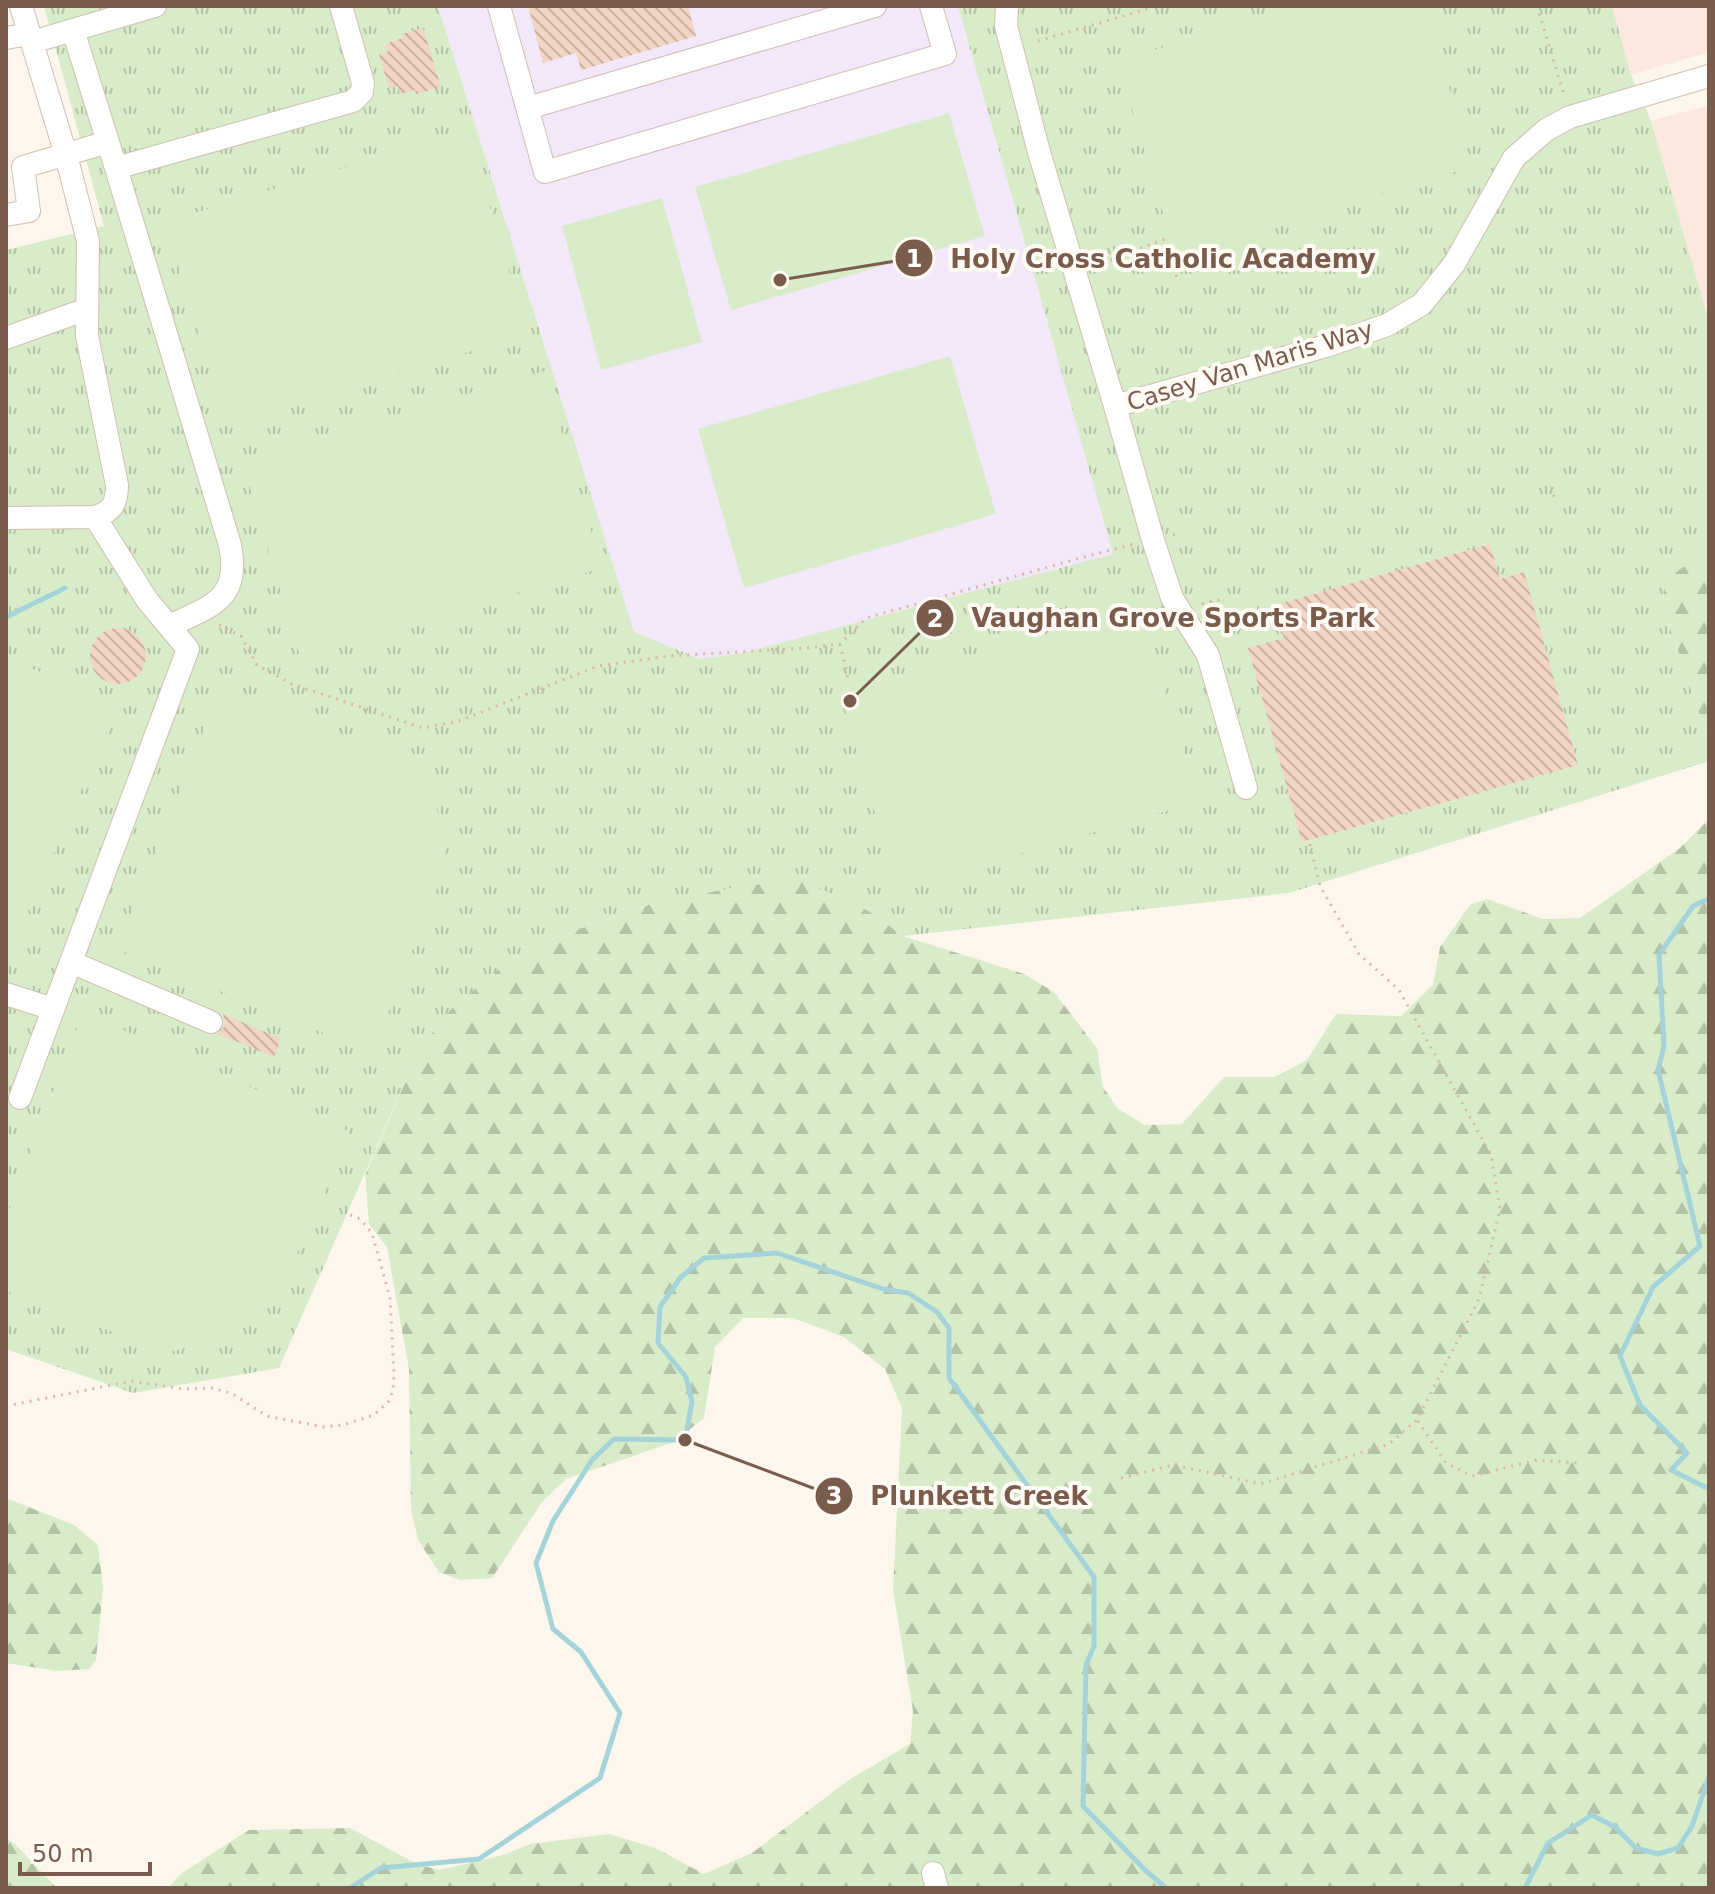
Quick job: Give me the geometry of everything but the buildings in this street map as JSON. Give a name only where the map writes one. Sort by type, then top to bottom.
[{"type":"street","points":[[6,518],[95,517],[107,513],[117,498],[87,336],[88,241],[66,155],[21,6]]},
{"type":"street","points":[[6,38],[30,38],[73,30],[155,6]]},
{"type":"street","points":[[116,168],[353,101],[362,92],[363,83],[341,6]]},
{"type":"street","points":[[499,6],[545,172],[945,54],[931,6]]},
{"type":"street","points":[[528,108],[875,6]]},
{"type":"street","points":[[1007,6],[1006,26],[1039,152],[1153,540],[1172,598],[1208,655],[1246,788]]},
{"type":"street","points":[[73,30],[233,563],[228,589],[215,604],[169,626]]},
{"type":"street","name":"Casey Van Maris Way","points":[[1115,406],[1315,349],[1387,325],[1422,304],[1454,264],[1514,158],[1546,130],[1570,117],[1709,76]]},
{"type":"street","points":[[6,215],[29,211],[15,168],[108,142]]},
{"type":"street","points":[[6,338],[87,309]]},
{"type":"street","points":[[20,1098],[188,649],[147,600],[95,517]]},
{"type":"street","points":[[71,962],[211,1022]]},
{"type":"street","points":[[6,994],[53,1009]]},
{"type":"path","points":[[1038,41],[1157,6]]},
{"type":"path","points":[[1537,6],[1570,117]]},
{"type":"path","points":[[1103,263],[1165,239],[1178,281]]},
{"type":"path","points":[[1552,487],[1555,503]]},
{"type":"path","points":[[218,624],[241,636],[257,665],[292,684],[423,728],[459,721],[598,666],[668,656],[840,644],[866,618],[1181,533]]},
{"type":"path","points":[[1202,604],[1222,599]]},
{"type":"path","points":[[840,644],[848,679]]},
{"type":"path","points":[[1121,1478],[1173,1465],[1261,1484],[1389,1444],[1417,1420],[1479,1299],[1500,1209],[1491,1155],[1399,990],[1359,954],[1320,886],[1309,841]]},
{"type":"path","points":[[6,1406],[132,1381],[183,1389],[211,1388],[231,1393],[267,1416],[324,1427],[343,1425],[374,1415],[389,1401],[393,1390],[390,1298],[372,1233],[360,1219],[348,1214]]},
{"type":"path","points":[[1417,1420],[1446,1463],[1472,1476],[1537,1460],[1578,1463]]},
{"type":"shaded area","points":[[438,6],[958,6],[1114,554],[742,653],[700,659],[634,633]]},
{"type":"shaded area","points":[[1612,6],[1709,6],[1709,52],[1631,75]]},
{"type":"shaded area","points":[[1709,105],[1709,321],[1651,121]]},
{"type":"green space","points":[[44,6],[438,6],[634,632],[700,659],[742,653],[1113,554],[958,6],[1612,6],[1631,75],[1651,121],[1709,321],[1709,558],[1684,567],[1664,582],[1663,606],[1709,743],[1709,761],[1289,893],[903,936],[870,912],[650,904],[549,940],[506,963],[451,1009],[419,1050],[279,1368],[133,1393],[6,1349],[6,250],[104,226]]},
{"type":"green space","points":[[1299,6],[1426,6],[1472,167],[1175,254],[1118,61]]},
{"type":"green space","points":[[949,113],[985,236],[731,310],[695,187]]},
{"type":"green space","points":[[467,130],[528,334],[226,426],[165,222]]},
{"type":"green space","points":[[662,198],[702,342],[601,370],[562,226]]},
{"type":"green space","points":[[950,356],[996,514],[744,588],[698,429]]},
{"type":"green space","points":[[544,371],[602,568],[300,657],[242,461]]},
{"type":"green space","points":[[1709,558],[1709,743],[1663,606],[1664,582],[1683,567]]},
{"type":"green space","points":[[1141,608],[1197,802],[897,890],[841,696]]},
{"type":"green space","points":[[6,659],[120,702],[9,955],[6,954]]},
{"type":"green space","points":[[222,684],[394,756],[432,796],[447,839],[442,875],[372,1053],[117,949]]},
{"type":"green space","points":[[1709,816],[1709,1888],[168,1888],[182,1873],[249,1830],[350,1828],[417,1864],[439,1870],[503,1855],[530,1844],[609,1834],[655,1848],[704,1874],[752,1853],[850,1779],[910,1744],[913,1711],[893,1590],[902,1408],[885,1369],[844,1337],[793,1318],[743,1318],[715,1347],[704,1418],[674,1442],[566,1479],[542,1502],[492,1578],[460,1580],[439,1572],[418,1540],[411,1509],[409,1369],[387,1247],[369,1224],[365,1175],[419,1050],[451,1009],[506,963],[549,940],[651,904],[737,887],[802,880],[870,912],[903,936],[1024,974],[1054,992],[1097,1048],[1103,1087],[1118,1109],[1145,1125],[1182,1124],[1224,1077],[1274,1077],[1307,1060],[1336,1014],[1401,1016],[1433,985],[1440,947],[1470,905],[1487,899],[1543,919],[1580,918],[1680,848]]},
{"type":"green space","points":[[83,1012],[349,1131],[288,1275],[256,1320],[212,1340],[167,1353],[6,1291],[6,1218]]},
{"type":"green space","points":[[6,1498],[74,1525],[98,1545],[103,1588],[96,1660],[89,1669],[57,1671],[6,1663]]},
{"type":"green space","points":[[6,1838],[16,1845],[57,1888],[6,1888]]},
{"type":"waterway","points":[[6,617],[65,588]]},
{"type":"waterway","points":[[1709,899],[1693,906],[1659,955],[1664,1046],[1658,1070],[1700,1246],[1653,1287],[1620,1356],[1640,1405],[1687,1453],[1671,1470],[1709,1489]]},
{"type":"waterway","points":[[350,1888],[381,1868],[479,1859],[600,1778],[620,1713],[581,1652],[553,1629],[536,1563],[553,1521],[592,1460],[614,1439],[685,1440],[692,1402],[686,1377],[658,1343],[660,1307],[680,1278],[704,1258],[777,1253],[883,1289],[908,1293],[937,1312],[949,1328],[949,1378],[1094,1577],[1094,1646],[1086,1665],[1083,1806],[1166,1888]]},
{"type":"waterway","points":[[1525,1888],[1548,1843],[1592,1815],[1615,1827],[1636,1848],[1658,1854],[1678,1848],[1692,1826],[1709,1777]]},
{"type":"place","name":"Holy Cross Catholic Academy","points":[[780,280]]},
{"type":"place","name":"Vaughan Grove Sports Park","points":[[850,701]]},
{"type":"place","name":"Plunkett Creek","points":[[685,1440]]}]
